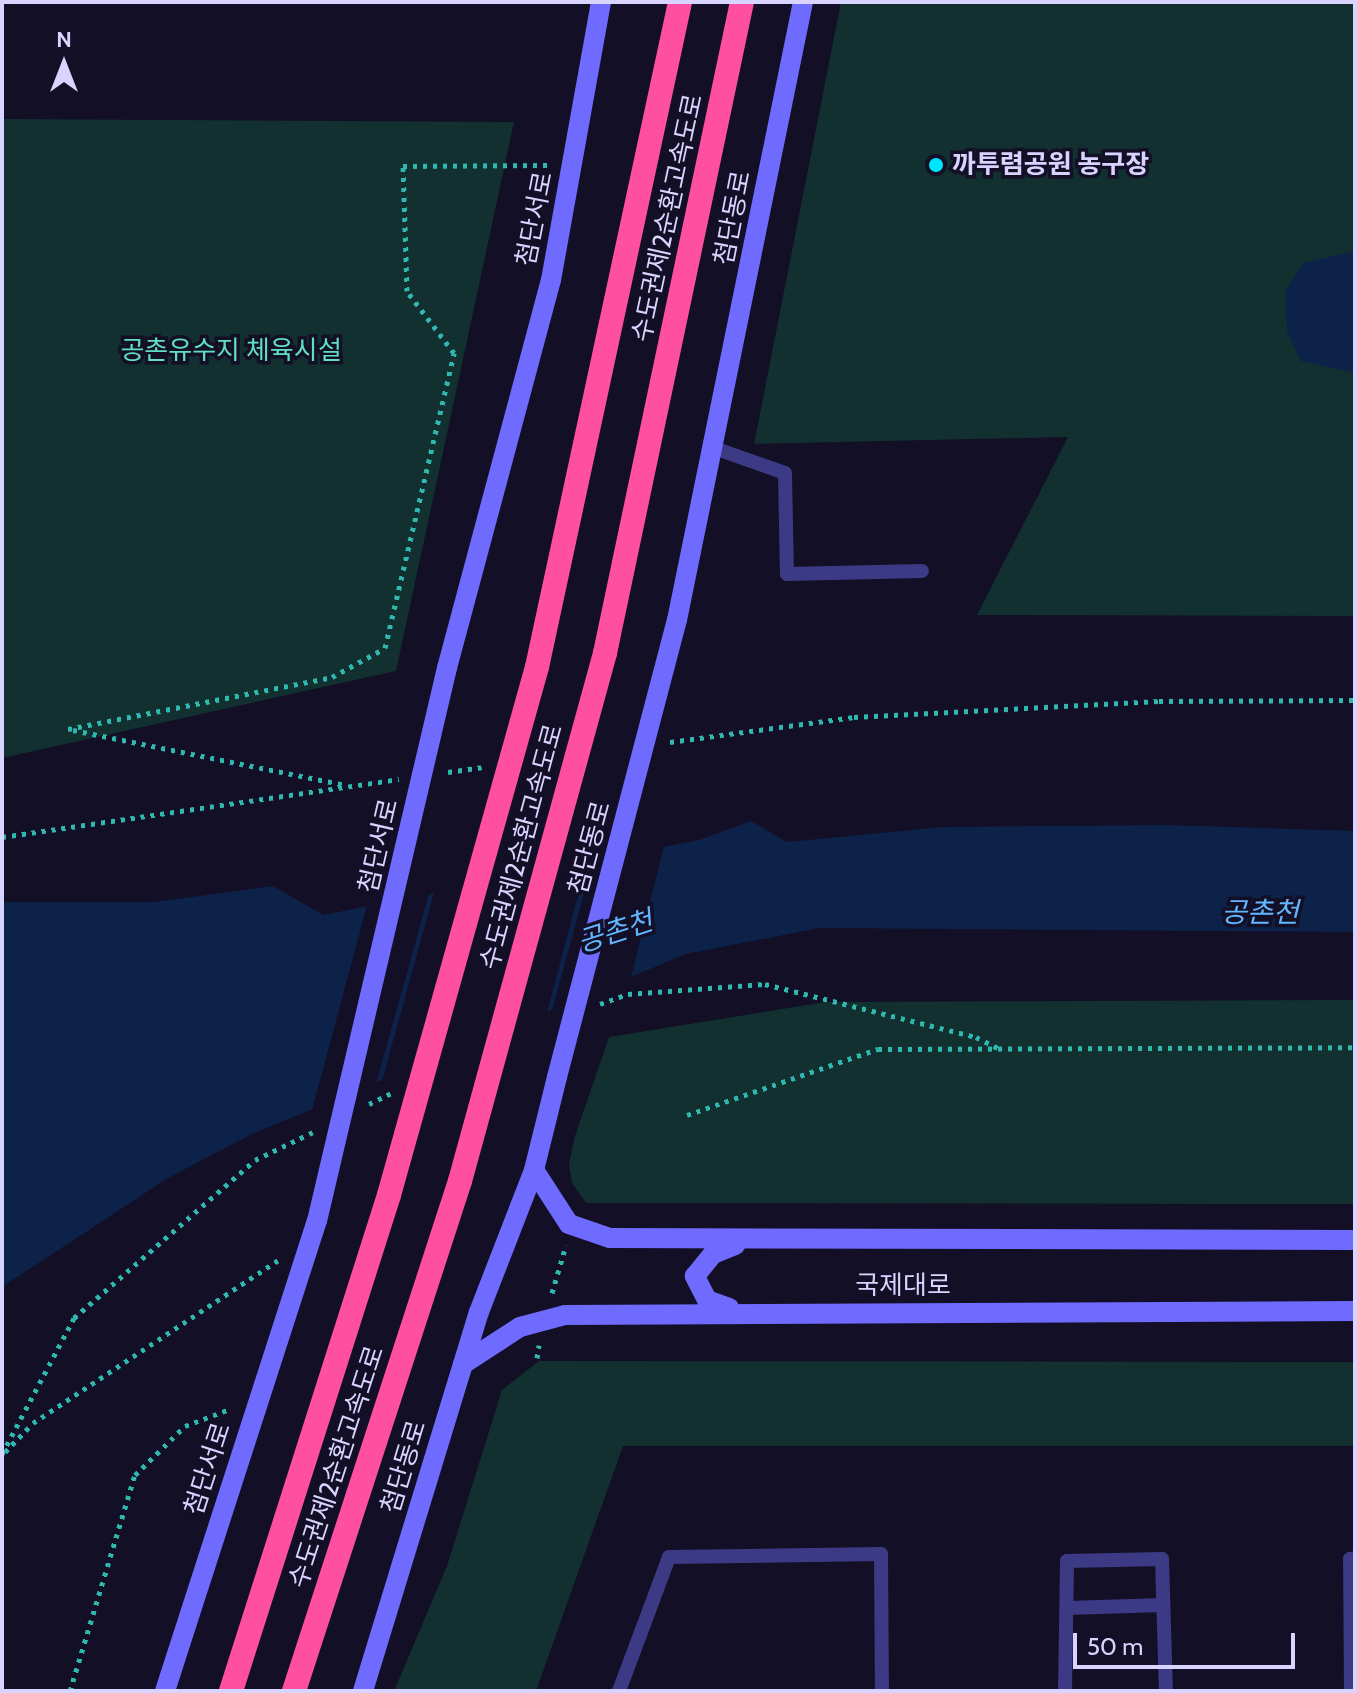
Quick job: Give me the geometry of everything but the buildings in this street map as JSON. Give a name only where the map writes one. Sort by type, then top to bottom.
[{"type":"highway","name":"수도권제2순환고속도로","points":[[231,1691],[389,1195],[537,667],[680,2]]},
{"type":"highway","name":"수도권제2순환고속도로","points":[[294,1691],[460,1181],[605,653],[742,2]]},
{"type":"main road","name":"첨단서로","points":[[165,1691],[257,1399],[315,1230],[447,668],[551,280],[601,2]]},
{"type":"main road","name":"첨단동로","points":[[363,1691],[463,1364],[534,1170],[677,620],[803,2]]},
{"type":"main road","name":"국제대로","points":[[534,1170],[569,1224],[610,1238],[666,1242],[1355,1240]]},
{"type":"main road","points":[[747,1241],[713,1254],[695,1276],[707,1300],[752,1312]]},
{"type":"main road","name":"국제대로","points":[[463,1364],[520,1327],[565,1315],[1355,1311]]},
{"type":"lane","points":[[714,448],[785,473],[787,574],[922,571]]},
{"type":"lane","points":[[619,1691],[669,1557],[881,1554],[882,1691]]},
{"type":"lane","points":[[1351,1691],[1353,1608],[1350,1559],[1355,1558]]},
{"type":"lane","points":[[1065,1691],[1067,1561],[1162,1559],[1166,1691]]},
{"type":"lane","points":[[1067,1608],[1163,1605]]},
{"type":"path","points":[[349,785],[68,729],[332,677],[385,648],[454,353],[407,291],[403,166],[572,165]]},
{"type":"path","points":[[665,742],[854,717],[1159,701],[1355,700]]},
{"type":"path","points":[[443,773],[491,766]]},
{"type":"path","points":[[2,837],[412,777]]},
{"type":"path","points":[[586,1009],[628,994],[765,984],[976,1037],[998,1048]]},
{"type":"path","points":[[687,1115],[878,1049],[1355,1047]]},
{"type":"path","points":[[365,1106],[405,1086]]},
{"type":"path","points":[[2,1455],[74,1318],[255,1160],[324,1126]]},
{"type":"path","points":[[2,1455],[33,1423],[315,1230]]},
{"type":"path","points":[[549,1301],[568,1237]]},
{"type":"path","points":[[70,1691],[135,1475],[185,1426],[257,1399]]},
{"type":"green space","points":[[841,2],[1355,2],[1355,616],[977,615],[1068,437],[754,444]]},
{"type":"green space","name":"공촌유수지 체육시설","points":[[2,119],[514,122],[396,671],[2,758]]},
{"type":"green space","points":[[1355,1000],[1355,1204],[586,1203],[572,1183],[569,1164],[575,1136],[609,1037],[826,1002]]},
{"type":"green space","points":[[539,1361],[1355,1362],[1355,1446],[623,1446],[536,1691],[394,1691],[447,1566],[502,1390]]},
{"type":"water","points":[[1355,251],[1355,373],[1301,361],[1287,331],[1285,292],[1303,263]]},
{"type":"water","name":"공촌천","points":[[751,821],[787,842],[943,827],[1167,825],[1355,831],[1355,932],[819,928],[686,954],[250,1135],[168,1178],[2,1287],[2,902],[155,902],[273,886],[323,915],[699,840]]},
{"type":"pier","points":[[665,843],[630,981],[551,1014],[594,857]]},
{"type":"pier","points":[[588,858],[546,1016],[381,1085],[435,889]]},
{"type":"pier","points":[[430,890],[375,1087],[311,1114],[368,902]]},
{"type":"place","name":"까투렴공원 농구장","points":[[936,165]]}]
